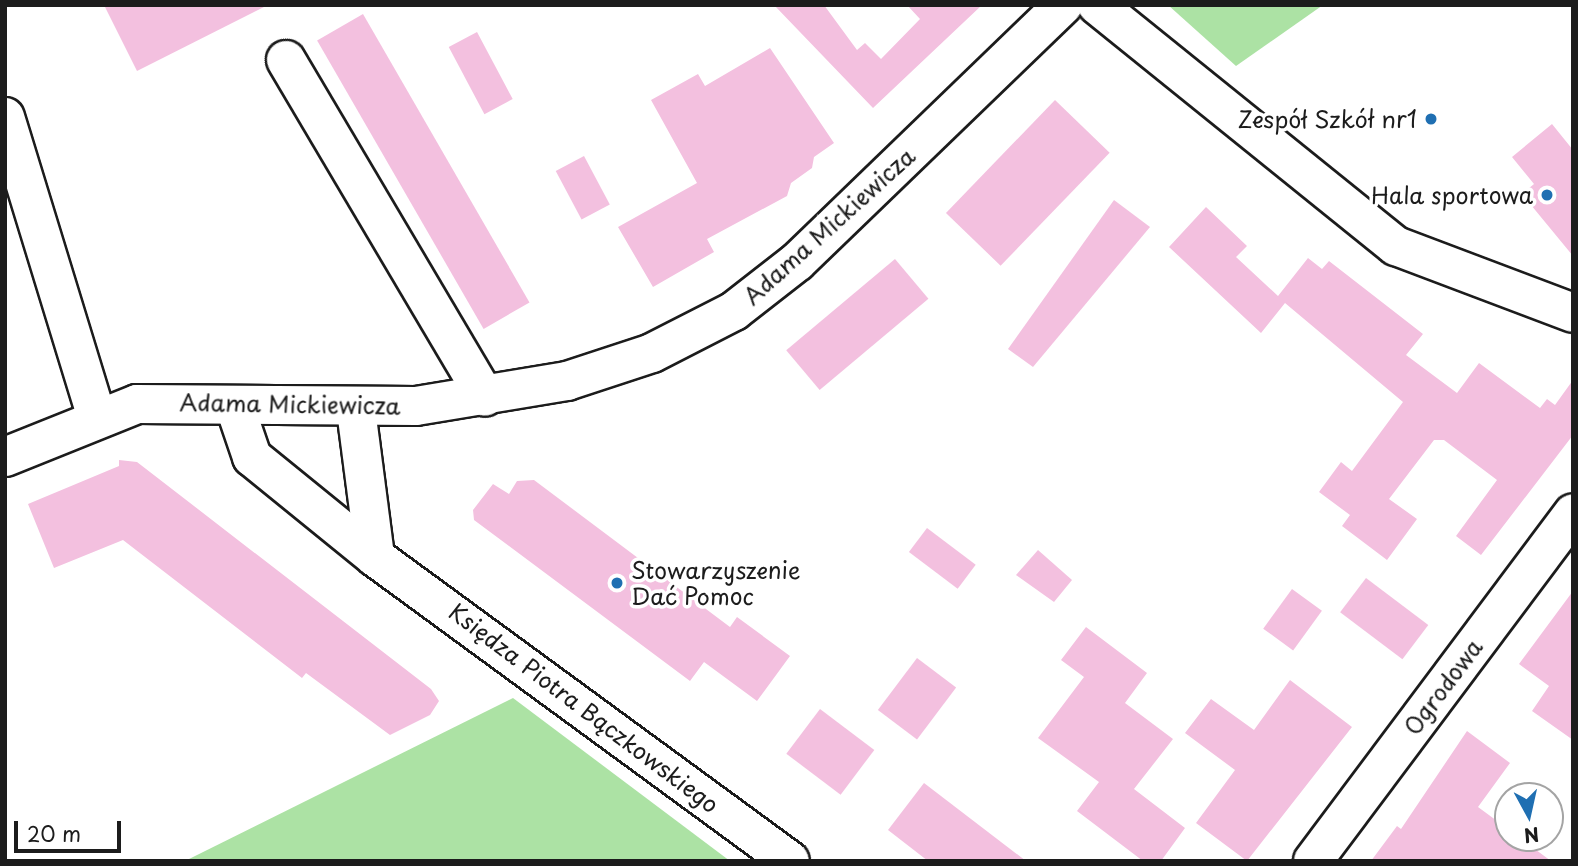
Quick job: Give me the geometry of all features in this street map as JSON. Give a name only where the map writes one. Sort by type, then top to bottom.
[{"type":"street","name":"Adama Mickiewicza","points":[[5,457],[97,418],[160,401],[235,407],[356,410],[485,397],[567,381],[652,353],[734,311],[863,202],[1063,5]]},
{"type":"street","points":[[1097,5],[1396,246],[1573,313]]},
{"type":"street","points":[[286,60],[485,397]]},
{"type":"street","points":[[5,117],[97,418]]},
{"type":"street","name":"Księdza Piotra Bączkowskiego","points":[[235,407],[252,457],[375,557],[790,861]]},
{"type":"street","points":[[356,410],[375,557]]},
{"type":"street","name":"Ogrodowa","points":[[1313,861],[1573,513]]},
{"type":"green space","points":[[1168,5],[1323,5],[1236,66]]},
{"type":"green space","points":[[513,698],[730,861],[185,861]]},
{"type":"building","points":[[104,5],[268,5],[137,71]]},
{"type":"building","points":[[774,5],[824,5],[857,50],[865,43],[881,59],[920,19],[907,5],[982,5],[873,108]]},
{"type":"building","points":[[363,14],[530,302],[484,329],[317,40]]},
{"type":"building","points":[[477,32],[513,99],[484,114],[449,47]]},
{"type":"building","points":[[770,48],[834,143],[814,157],[812,168],[791,183],[787,196],[707,239],[714,252],[653,287],[618,227],[697,183],[651,100],[698,74],[705,86]]},
{"type":"building","points":[[1055,100],[1110,153],[1001,266],[946,213]]},
{"type":"building","name":"Hala sportowa","points":[[1552,124],[1573,150],[1573,256],[1522,194],[1534,184],[1512,157]]},
{"type":"building","points":[[584,156],[610,205],[582,220],[556,171]]},
{"type":"building","points":[[1114,200],[1150,227],[1033,367],[1008,349]]},
{"type":"building","points":[[1206,207],[1247,246],[1236,257],[1278,296],[1308,258],[1322,269],[1329,261],[1423,334],[1406,355],[1457,393],[1479,363],[1540,408],[1547,399],[1555,405],[1573,380],[1573,435],[1481,555],[1456,536],[1497,480],[1444,440],[1434,440],[1389,499],[1417,519],[1387,560],[1342,526],[1350,515],[1319,492],[1341,462],[1352,471],[1403,402],[1285,303],[1261,333],[1169,247]]},
{"type":"building","points":[[895,259],[928,299],[820,390],[786,350]]},
{"type":"building","points":[[119,460],[137,462],[431,689],[439,701],[430,715],[390,735],[306,673],[302,678],[123,540],[54,568],[28,504],[119,466]]},
{"type":"building","points":[[534,480],[730,627],[737,617],[790,656],[757,701],[704,662],[690,681],[474,520],[473,510],[493,484],[509,494],[517,481]]},
{"type":"building","points":[[927,528],[976,565],[958,589],[909,552]]},
{"type":"building","points":[[1038,550],[1072,580],[1054,602],[1016,575]]},
{"type":"building","points":[[1366,578],[1428,625],[1402,659],[1340,612]]},
{"type":"building","points":[[1292,589],[1322,611],[1293,650],[1263,629]]},
{"type":"building","points":[[1573,591],[1573,740],[1532,711],[1549,686],[1519,664]]},
{"type":"building","points":[[1086,627],[1147,673],[1125,703],[1173,739],[1134,789],[1185,828],[1161,861],[1143,861],[1077,811],[1099,782],[1038,738],[1084,677],[1061,660]]},
{"type":"building","points":[[917,658],[956,687],[917,739],[878,710]]},
{"type":"building","points":[[1290,680],[1352,727],[1247,861],[1196,823],[1235,770],[1185,733],[1211,699],[1254,730]]},
{"type":"building","points":[[820,709],[874,750],[841,795],[786,754]]},
{"type":"building","points":[[1467,731],[1510,763],[1478,807],[1494,819],[1494,852],[1539,852],[1551,861],[1371,861],[1397,826],[1401,829]]},
{"type":"building","points":[[924,783],[1026,861],[928,861],[888,830]]},
{"type":"place","name":"Zespół Szkół nr1","points":[[1431,119]]},
{"type":"place","name":"Hala sportowa","points":[[1547,195]]},
{"type":"place","name":"Stowarzyszenie Dać Pomoc","points":[[617,583]]}]
